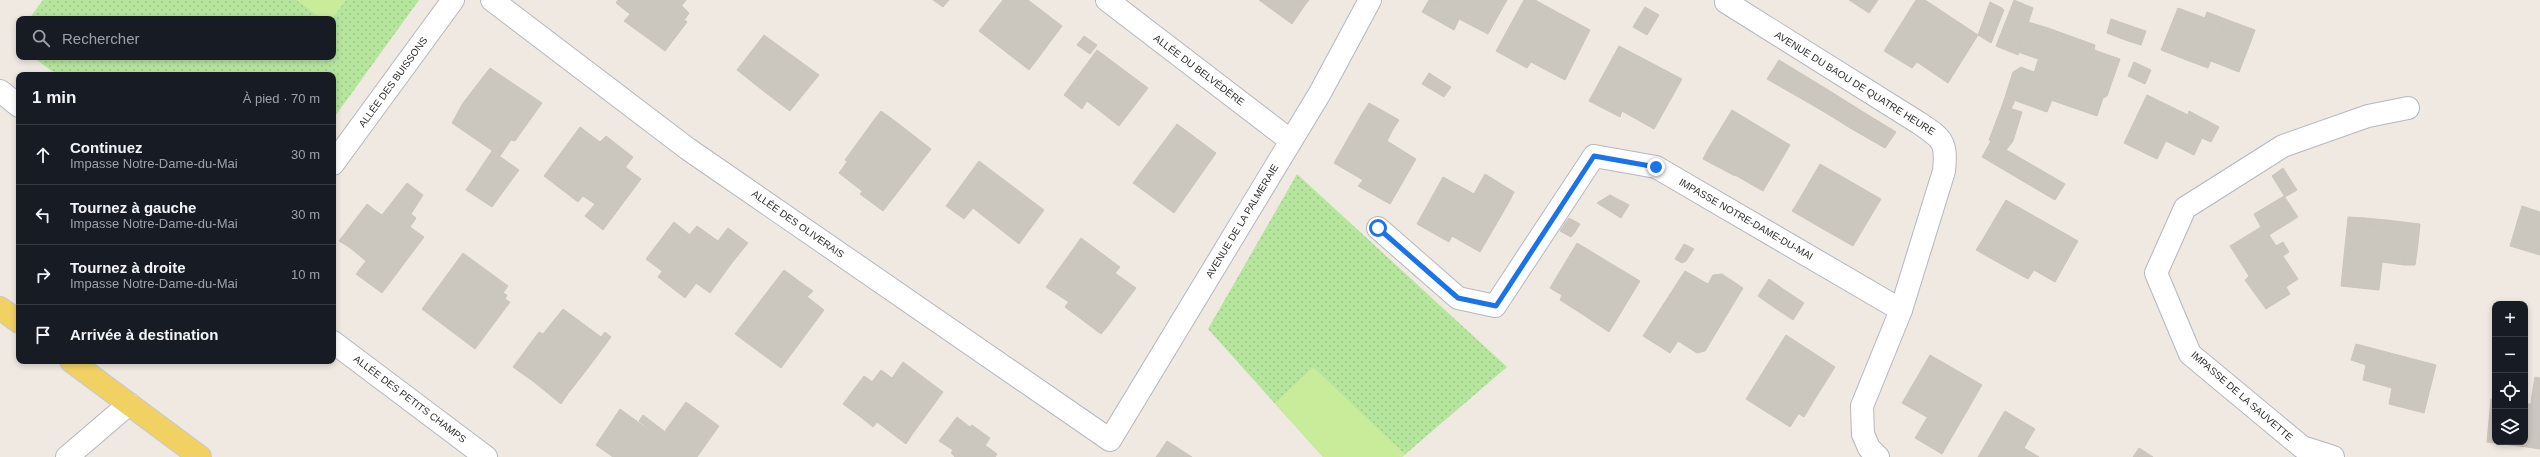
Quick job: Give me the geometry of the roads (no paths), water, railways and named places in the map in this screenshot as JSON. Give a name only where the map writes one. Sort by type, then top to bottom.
[{"type":"main road","points":[[0,308],[16,320]]},
{"type":"main road","points":[[75,364],[200,457]]},
{"type":"street","name":"ALLÉE DES BUISSONS","points":[[336,160],[453,0]]},
{"type":"street","name":"ALLÉE DES OLIVERAIS","points":[[492,0],[688,149],[1110,440]]},
{"type":"street","name":"ALLÉE DU BELVÉDÈRE","points":[[1106,0],[1292,141]]},
{"type":"street","name":"AVENUE DE LA PALMERAIE","points":[[1110,440],[1292,141],[1320,93],[1370,0]]},
{"type":"street","name":"AVENUE DU BAOU DE QUATRE HEURE","points":[[1726,2],[1940,137],[1946,150],[1944,171],[1901,310],[1862,406],[1863,434],[1870,448],[1878,457]]},
{"type":"street","points":[[0,91],[16,104]]},
{"type":"street","name":"IMPASSE DE LA SAUVETTE","points":[[2333,457],[2302,447],[2190,354],[2156,273],[2185,208],[2283,146],[2368,116],[2408,108]]},
{"type":"street","name":"IMPASSE NOTRE-DAME-DU-MAI","points":[[1378,228],[1458,298],[1496,306],[1594,156],[1656,167],[1901,310]]},
{"type":"street","name":"ALLÉE DES PETITS CHAMPS","points":[[336,344],[486,457]]},
{"type":"street","points":[[67,457],[129,404]]}]
